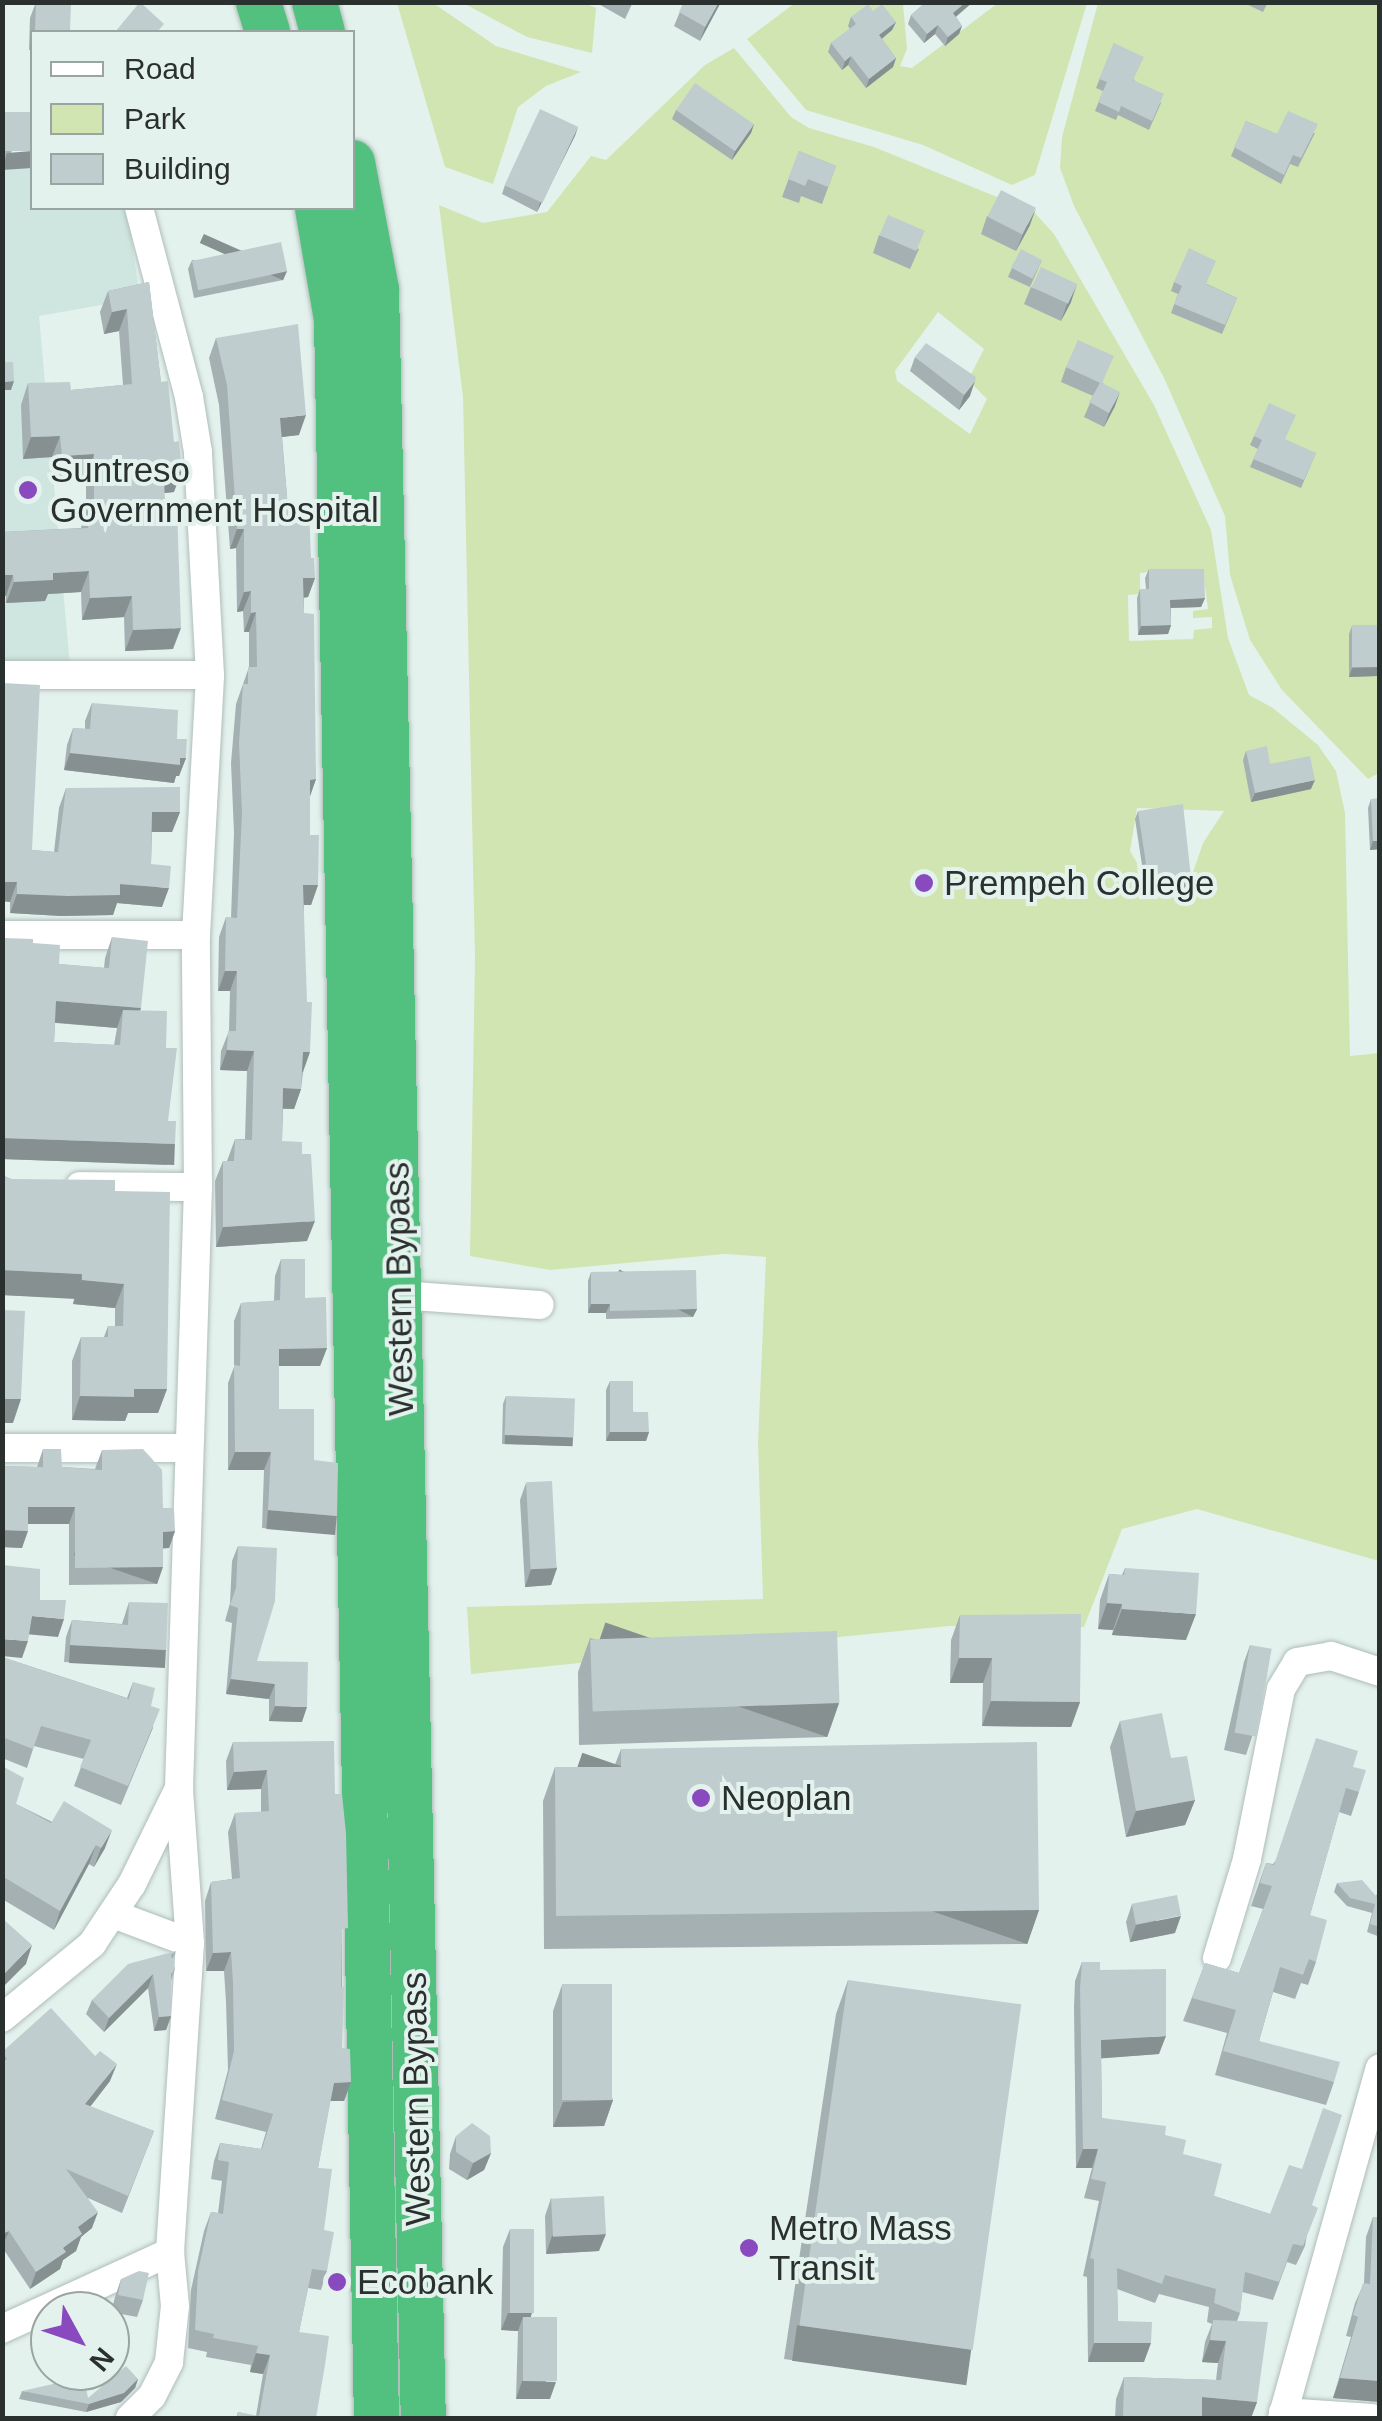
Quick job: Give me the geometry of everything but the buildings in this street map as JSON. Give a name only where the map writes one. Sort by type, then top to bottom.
[{"type":"highway","points":[[258,2],[267,30]]},
{"type":"highway","points":[[314,2],[321,30]]},
{"type":"highway","name":"Western Bypass","points":[[355,178],[376,290],[422,2418]]},
{"type":"highway","name":"Western Bypass","points":[[317,210],[336,318],[376,2418]]},
{"type":"street","points":[[130,2418],[152,2396],[169,2362],[176,2306],[170,2252],[190,1943],[179,1788],[198,1187],[196,935],[210,675],[198,452],[189,396],[140,210]]},
{"type":"street","points":[[2,675],[210,675]]},
{"type":"street","points":[[2,935],[196,935]]},
{"type":"street","points":[[61,1185],[198,1187]]},
{"type":"street","points":[[399,1295],[540,1305]]},
{"type":"street","points":[[2,1448],[187,1448]]},
{"type":"street","points":[[1217,1958],[1247,1859],[1282,1689],[1297,1662],[1331,1656],[1380,1672]]},
{"type":"street","points":[[2,2018],[92,1944],[113,1914],[179,1788]]},
{"type":"street","points":[[113,1914],[190,1943]]},
{"type":"street","points":[[1372,2418],[1283,2415],[1371,2127],[1380,2068]]},
{"type":"street","points":[[2,2329],[170,2252]]},
{"type":"shaded area","name":"Suntreso Government Hospital","points":[[3,166],[30,168],[30,210],[127,210],[140,298],[39,316],[70,667],[3,665]]},
{"type":"green space","points":[[397,3],[433,3],[496,46],[581,72],[546,86],[518,107],[493,184],[445,167]]},
{"type":"green space","points":[[463,3],[585,3],[596,8],[592,53],[527,37]]},
{"type":"green space","points":[[795,3],[903,3],[907,49],[900,66],[912,68],[998,3],[1087,3],[1035,175],[1012,185],[923,145],[806,110],[747,39]]},
{"type":"green space","points":[[1098,3],[1379,3],[1379,773],[1368,779],[1282,690],[1250,640],[1230,575],[1225,516],[1164,378],[1074,206],[1060,168],[1062,137]]},
{"type":"green space","name":"Prempeh College","points":[[734,48],[791,117],[809,128],[874,147],[1034,212],[1054,234],[1154,405],[1211,530],[1228,638],[1249,695],[1273,708],[1318,745],[1336,771],[1345,813],[1350,1056],[1380,1053],[1379,1561],[1197,1509],[1122,1529],[1084,1627],[949,1626],[471,1674],[467,1607],[763,1599],[758,1443],[766,1257],[725,1254],[550,1270],[470,1256],[475,958],[463,397],[439,205],[483,223],[547,212],[591,156],[606,160],[705,65]],"holes":[[[938,312],[984,349],[968,380],[987,399],[970,434],[897,381],[895,371]],[[1203,571],[1208,609],[1193,611],[1193,618],[1212,617],[1212,628],[1194,630],[1193,639],[1129,641],[1128,595],[1140,594],[1140,573]],[[1137,808],[1224,811],[1203,843],[1188,887],[1139,897],[1137,863],[1130,851]]]},
{"type":"place","name":"Suntreso Government Hospital","points":[[28,490]]},
{"type":"place","name":"Prempeh College","points":[[924,883]]},
{"type":"place","name":"Neoplan","points":[[701,1798]]},
{"type":"place","name":"Metro Mass Transit","points":[[749,2248]]},
{"type":"place","name":"Ecobank","points":[[337,2282]]}]
